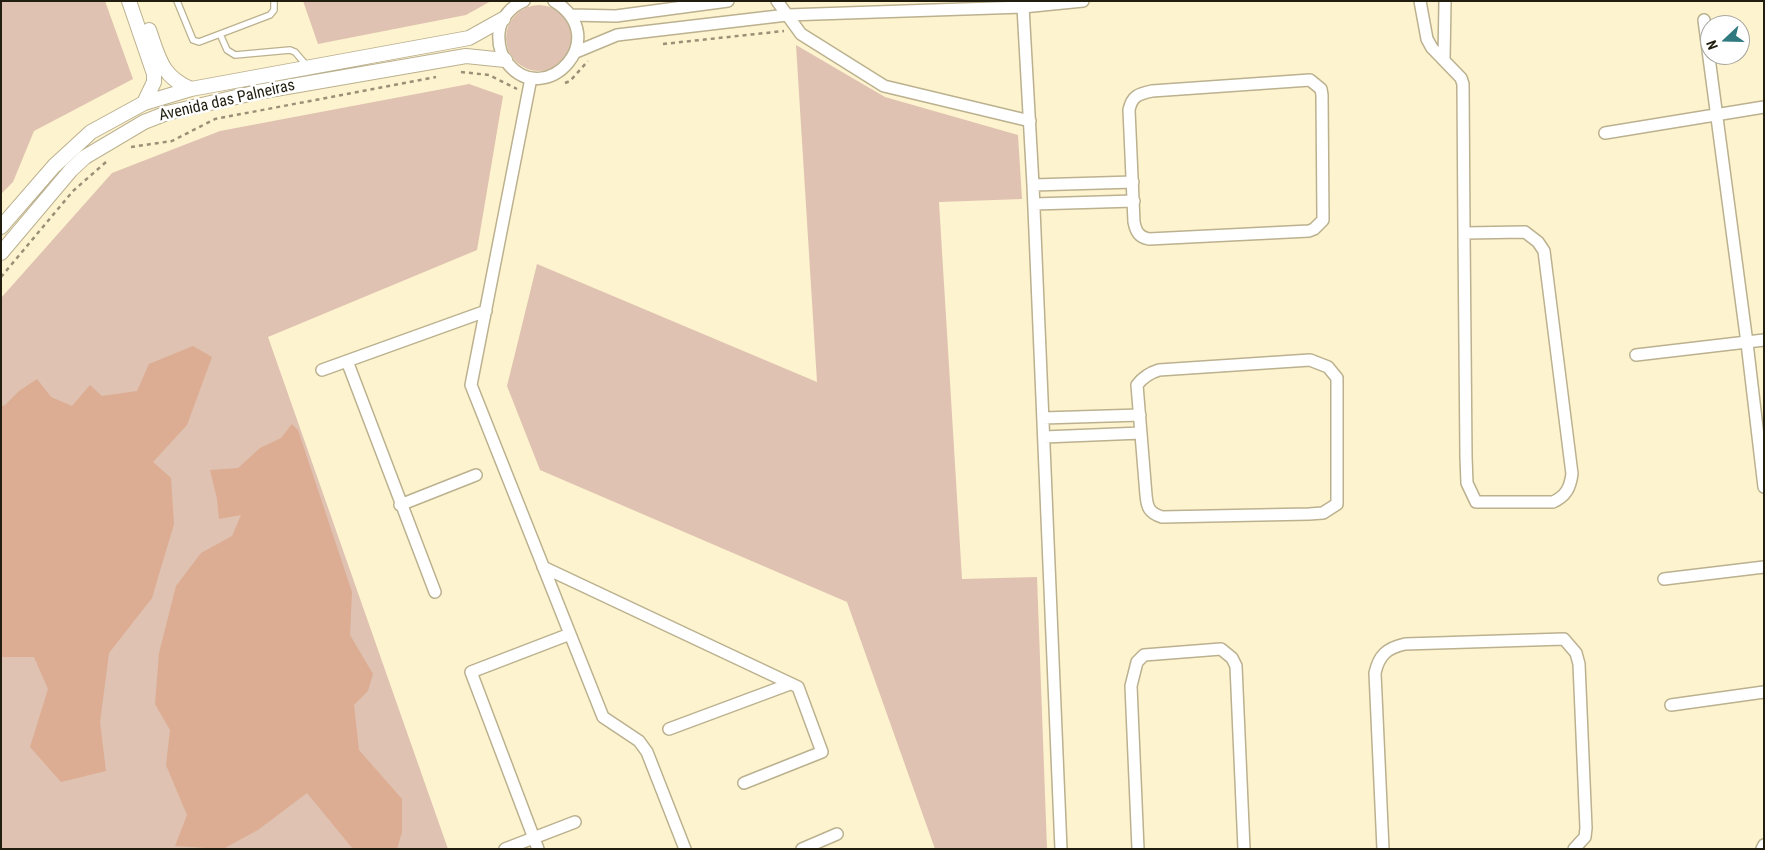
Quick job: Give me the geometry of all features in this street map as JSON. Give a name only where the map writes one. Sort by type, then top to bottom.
[{"type":"street","points":[[129,1],[154,74],[154,82],[144,103]]},
{"type":"street","points":[[138,1],[167,74],[173,80],[191,89]]},
{"type":"street","points":[[524,1],[510,10],[503,19],[498,40],[505,60],[516,71],[531,78],[552,76],[562,70],[576,52],[577,33],[571,15],[554,1]]},
{"type":"street","points":[[571,15],[616,16],[728,1]]},
{"type":"street","points":[[777,1],[797,29],[846,64],[884,86],[1030,122]]},
{"type":"street","points":[[576,52],[617,35],[787,15],[1023,7],[1083,1]]},
{"type":"street","points":[[1420,1],[1427,39],[1432,48],[1464,84],[1464,234],[1467,483],[1471,495],[1476,502],[1553,502],[1562,498],[1571,487],[1572,474],[1544,251],[1538,242],[1525,232],[1464,234]]},
{"type":"street","points":[[1444,60],[1445,1]]},
{"type":"street","points":[[1023,7],[1034,204],[1061,849]]},
{"type":"street","name":"Avenida das Palneiras","points":[[1,227],[54,166],[91,132],[144,103],[191,89],[470,38],[503,19]]},
{"type":"street","name":"Avenida das Palneiras","points":[[1,253],[71,170],[85,157],[152,119],[190,107],[258,92],[446,59],[466,56],[505,60]]},
{"type":"street","points":[[1710,65],[1747,342],[1764,487]]},
{"type":"street","points":[[531,78],[471,385],[603,717],[639,741],[647,752],[685,849]]},
{"type":"street","points":[[1310,80],[1321,89],[1323,220],[1314,229],[1149,239],[1141,237],[1136,231],[1134,201],[1129,110],[1131,100],[1136,95],[1152,92],[1310,80]]},
{"type":"street","points":[[1605,133],[1764,107]]},
{"type":"street","points":[[1033,185],[1133,182]]},
{"type":"street","points":[[1034,204],[1134,201]]},
{"type":"street","points":[[322,370],[486,311]]},
{"type":"street","points":[[1636,355],[1764,340]]},
{"type":"street","points":[[1310,360],[1328,367],[1337,378],[1336,504],[1322,513],[1308,514],[1162,517],[1154,515],[1147,507],[1141,433],[1137,386],[1150,373],[1159,370],[1310,360]]},
{"type":"street","points":[[347,361],[434,592]]},
{"type":"street","points":[[1043,418],[1140,415]]},
{"type":"street","points":[[1044,437],[1141,433]]},
{"type":"street","points":[[400,505],[476,476]]},
{"type":"street","points":[[542,567],[798,687],[822,752],[744,783]]},
{"type":"street","points":[[1664,579],[1764,567]]},
{"type":"street","points":[[536,843],[471,672],[570,634]]},
{"type":"street","points":[[1383,849],[1375,673],[1378,659],[1392,647],[1405,644],[1564,639],[1576,653],[1579,664],[1586,828],[1585,837],[1574,849]]},
{"type":"street","points":[[1138,849],[1131,686],[1137,662],[1144,655],[1220,649],[1232,658],[1236,666],[1244,849]]},
{"type":"street","points":[[669,729],[790,684]]},
{"type":"street","points":[[1670,705],[1764,692]]},
{"type":"street","points":[[505,849],[536,843],[575,822]]},
{"type":"street","points":[[802,849],[837,834]]},
{"type":"street","points":[[1762,849],[1764,845]]},
{"type":"lane","points":[[177,1],[193,40],[199,42],[270,15],[274,10],[274,1]]},
{"type":"lane","points":[[220,34],[227,50],[234,56],[290,50],[295,52],[309,68]]},
{"type":"path","points":[[659,44],[797,29]]},
{"type":"path","points":[[562,84],[570,81],[588,61],[595,57]]},
{"type":"path","points":[[452,73],[462,72],[489,75],[517,89],[528,91]]},
{"type":"path","points":[[122,148],[172,141],[215,119],[443,75]]},
{"type":"path","points":[[1,278],[73,191],[108,160]]},
{"type":"shaded area","points":[[1,1],[105,1],[133,79],[34,131],[13,182],[1,194]]},
{"type":"shaded area","points":[[303,1],[491,1],[466,15],[318,44]]},
{"type":"shaded area","points":[[545,5],[563,14],[570,25],[572,38],[570,51],[563,62],[552,69],[533,71],[515,62],[508,51],[506,32],[515,14],[526,7]]},
{"type":"shaded area","points":[[796,45],[885,97],[1018,135],[1022,199],[939,202],[962,579],[1037,577],[1047,849],[935,849],[847,602],[540,470],[507,386],[537,264],[817,382]]},
{"type":"shaded area","points":[[469,84],[503,96],[477,250],[268,337],[448,849],[1,849],[1,298],[112,173],[220,131]]},
{"type":"shaded area","points":[[193,346],[212,357],[187,425],[153,462],[171,478],[174,524],[152,598],[109,653],[100,722],[106,771],[61,782],[30,747],[48,689],[34,657],[1,657],[1,405],[4,406],[19,391],[37,379],[51,397],[72,406],[90,385],[102,396],[137,391],[149,364]]},
{"type":"shaded area","points":[[292,424],[298,430],[352,592],[350,635],[373,674],[368,691],[354,705],[359,750],[402,799],[402,832],[397,849],[353,849],[307,793],[258,830],[223,849],[175,846],[187,815],[166,765],[170,730],[155,704],[159,653],[176,586],[201,553],[232,536],[241,515],[219,519],[217,499],[210,470],[238,468],[260,448],[281,438]]}]
